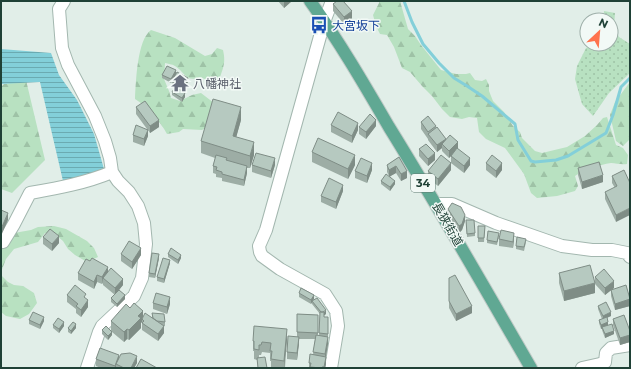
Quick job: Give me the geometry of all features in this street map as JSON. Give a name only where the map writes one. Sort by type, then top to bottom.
[{"type":"main road","name":"長狭街道","points":[[310,1],[353,67],[437,204],[531,368]]},
{"type":"street","points":[[64,1],[59,9],[62,48],[68,65],[95,116],[105,141],[112,172],[118,181],[129,192],[138,206],[144,223],[146,244],[142,278],[134,296],[102,326],[98,332],[87,368]]},
{"type":"street","points":[[331,368],[338,326],[336,311],[325,294],[280,269],[262,256],[260,246],[266,230],[324,22],[332,1]]},
{"type":"street","points":[[3,242],[30,193],[86,182],[100,178],[112,172]]},
{"type":"street","points":[[437,204],[452,204],[529,236],[562,246],[592,250],[612,250],[627,253],[630,257]]},
{"type":"street","points":[[582,368],[606,362],[606,353],[611,348],[630,345]]},
{"type":"green space","points":[[380,1],[400,1],[408,29],[441,70],[456,74],[470,73],[475,80],[482,81],[486,79],[493,101],[504,112],[513,126],[520,132],[522,138],[535,151],[542,153],[567,147],[585,136],[603,118],[607,117],[616,145],[623,148],[628,155],[627,164],[611,163],[588,169],[575,176],[578,186],[575,191],[557,196],[537,198],[531,193],[524,174],[505,148],[486,139],[479,132],[477,118],[469,117],[462,119],[450,117],[410,72],[402,68],[394,47],[387,35],[380,34],[376,26],[373,15]]},
{"type":"green space","points":[[151,30],[175,38],[205,56],[212,54],[217,48],[223,50],[223,69],[219,80],[214,83],[200,77],[192,79],[189,78],[175,66],[165,63],[164,79],[171,98],[180,101],[192,95],[201,93],[214,103],[217,121],[202,130],[183,129],[179,132],[167,134],[153,115],[135,99],[140,52],[146,35]]},
{"type":"green space","points":[[619,37],[630,44],[630,73],[609,93],[593,116],[582,104],[575,79],[577,66],[584,52],[619,52]]},
{"type":"green space","points":[[26,80],[45,160],[12,193],[1,189],[1,87],[4,84]]},
{"type":"green space","points":[[630,82],[630,139],[623,146],[616,141],[610,115],[615,102]]},
{"type":"green space","points":[[54,226],[66,229],[87,241],[94,248],[98,257],[87,262],[68,249],[63,241],[57,236],[45,233],[38,242],[14,249],[6,259],[1,272],[1,247],[14,233],[31,230],[38,227]]},
{"type":"green space","points":[[1,275],[8,282],[14,285],[23,286],[34,293],[37,303],[29,314],[20,319],[6,316],[1,312]]},
{"type":"water","points":[[1,49],[51,53],[59,75],[77,100],[94,134],[104,169],[95,173],[63,181],[40,82],[1,84]]},
{"type":"building","points":[[337,1],[343,1],[352,11],[344,17],[333,4]]},
{"type":"building","points":[[167,66],[176,70],[171,79],[162,75]]},
{"type":"building","points":[[177,72],[188,78],[183,87],[172,81]]},
{"type":"building","points":[[175,87],[185,93],[182,98],[172,92]]},
{"type":"building","points":[[213,99],[241,107],[233,136],[254,142],[250,156],[201,141]]},
{"type":"building","points":[[145,101],[159,120],[150,126],[136,107]]},
{"type":"building","points":[[338,112],[358,123],[352,136],[331,125]]},
{"type":"building","points":[[370,114],[376,120],[366,132],[359,127]]},
{"type":"building","points":[[428,116],[436,126],[428,132],[421,122]]},
{"type":"building","points":[[136,125],[148,130],[144,139],[133,135]]},
{"type":"building","points":[[437,127],[446,139],[437,145],[428,134]]},
{"type":"building","points":[[450,135],[458,142],[449,151],[442,144]]},
{"type":"building","points":[[318,138],[355,155],[348,169],[312,152]]},
{"type":"building","points":[[426,144],[435,153],[428,159],[419,149]]},
{"type":"building","points":[[457,148],[470,158],[464,166],[451,156]]},
{"type":"building","points":[[256,153],[275,158],[271,171],[252,165]]},
{"type":"building","points":[[216,155],[227,158],[226,160],[247,166],[244,180],[222,174],[222,172],[216,170],[217,167],[213,166]]},
{"type":"building","points":[[441,155],[451,163],[438,179],[428,171]]},
{"type":"building","points":[[492,155],[502,163],[496,171],[486,163]]},
{"type":"building","points":[[399,157],[407,171],[401,174],[396,166],[389,170],[387,165]]},
{"type":"building","points":[[361,158],[372,163],[367,176],[355,171]]},
{"type":"building","points":[[599,162],[603,175],[582,182],[578,168]]},
{"type":"building","points":[[624,170],[630,183],[630,208],[616,215],[605,192],[617,186],[612,176]]},
{"type":"building","points":[[386,174],[395,181],[390,187],[381,181]]},
{"type":"building","points":[[329,178],[343,185],[336,202],[321,196]]},
{"type":"building","points":[[452,203],[461,207],[465,215],[462,224],[459,226],[448,209]]},
{"type":"building","points":[[1,210],[8,213],[1,229]]},
{"type":"building","points":[[466,220],[474,220],[475,233],[467,234]]},
{"type":"building","points":[[478,226],[485,226],[484,238],[478,238]]},
{"type":"building","points":[[50,229],[59,236],[52,244],[43,237]]},
{"type":"building","points":[[501,230],[514,233],[513,242],[499,239]]},
{"type":"building","points":[[488,231],[499,233],[497,242],[487,240]]},
{"type":"building","points":[[517,237],[526,239],[524,247],[516,246]]},
{"type":"building","points":[[129,241],[141,248],[132,262],[121,254]]},
{"type":"building","points":[[171,248],[181,255],[178,260],[168,254]]},
{"type":"building","points":[[152,253],[159,254],[155,274],[149,273]]},
{"type":"building","points":[[92,258],[108,267],[102,277],[97,275],[94,282],[78,273],[86,259],[90,261]]},
{"type":"building","points":[[163,258],[170,260],[164,279],[157,277]]},
{"type":"building","points":[[590,265],[595,283],[564,291],[559,273]]},
{"type":"building","points":[[111,268],[123,279],[115,288],[103,278]]},
{"type":"building","points":[[604,269],[614,281],[605,288],[595,277]]},
{"type":"building","points":[[455,275],[472,306],[456,314],[449,301],[449,278]]},
{"type":"building","points":[[75,285],[86,294],[84,297],[88,300],[81,310],[76,306],[78,304],[67,295]]},
{"type":"building","points":[[626,285],[630,299],[615,304],[611,290]]},
{"type":"building","points":[[301,288],[314,295],[311,300],[299,293]]},
{"type":"building","points":[[119,290],[125,295],[117,304],[111,298]]},
{"type":"building","points":[[156,293],[170,297],[167,307],[153,303]]},
{"type":"building","points":[[317,298],[326,310],[323,312],[321,312],[312,301]]},
{"type":"building","points":[[606,302],[611,312],[603,316],[598,306]]},
{"type":"building","points":[[134,303],[143,311],[138,316],[141,318],[129,330],[127,329],[124,332],[111,321],[126,304],[130,308]]},
{"type":"building","points":[[33,312],[44,317],[40,325],[29,320]]},
{"type":"building","points":[[320,312],[324,312],[324,317],[328,317],[328,334],[319,333]]},
{"type":"building","points":[[145,313],[164,326],[158,334],[142,323],[144,321],[142,319]]},
{"type":"building","points":[[152,313],[164,314],[165,322],[157,321],[153,318]]},
{"type":"building","points":[[297,314],[318,315],[318,333],[297,332]]},
{"type":"building","points":[[624,315],[630,335],[620,338],[613,319]]},
{"type":"building","points":[[607,317],[608,322],[601,325],[599,320]]},
{"type":"building","points":[[58,318],[64,322],[59,329],[53,325]]},
{"type":"building","points":[[73,322],[76,324],[71,331],[68,328]]},
{"type":"building","points":[[612,324],[614,331],[605,334],[602,327]]},
{"type":"building","points":[[106,326],[112,332],[108,336],[102,330]]},
{"type":"building","points":[[254,326],[287,329],[284,361],[271,359],[271,343],[262,342],[261,345],[259,345],[259,350],[254,349]]},
{"type":"building","points":[[316,335],[328,337],[325,354],[313,352]]},
{"type":"building","points":[[288,336],[299,337],[297,353],[287,352]]},
{"type":"building","points":[[100,348],[119,355],[115,366],[96,359]]},
{"type":"building","points":[[130,353],[137,356],[131,368],[124,368],[116,364],[121,354]]},
{"type":"building","points":[[310,354],[326,357],[324,367],[310,367]]},
{"type":"building","points":[[265,357],[267,368],[258,368],[257,358]]},
{"type":"building","points":[[141,359],[157,368],[136,368]]},
{"type":"waterway","points":[[404,1],[423,44],[454,78],[482,96],[515,124],[518,140],[531,161],[556,160],[568,156],[606,133],[621,87],[630,78]]},
{"type":"place","name":"大宮坂下","points":[[319,25]]},
{"type":"place","name":"八幡神社","points":[[180,83]]}]
